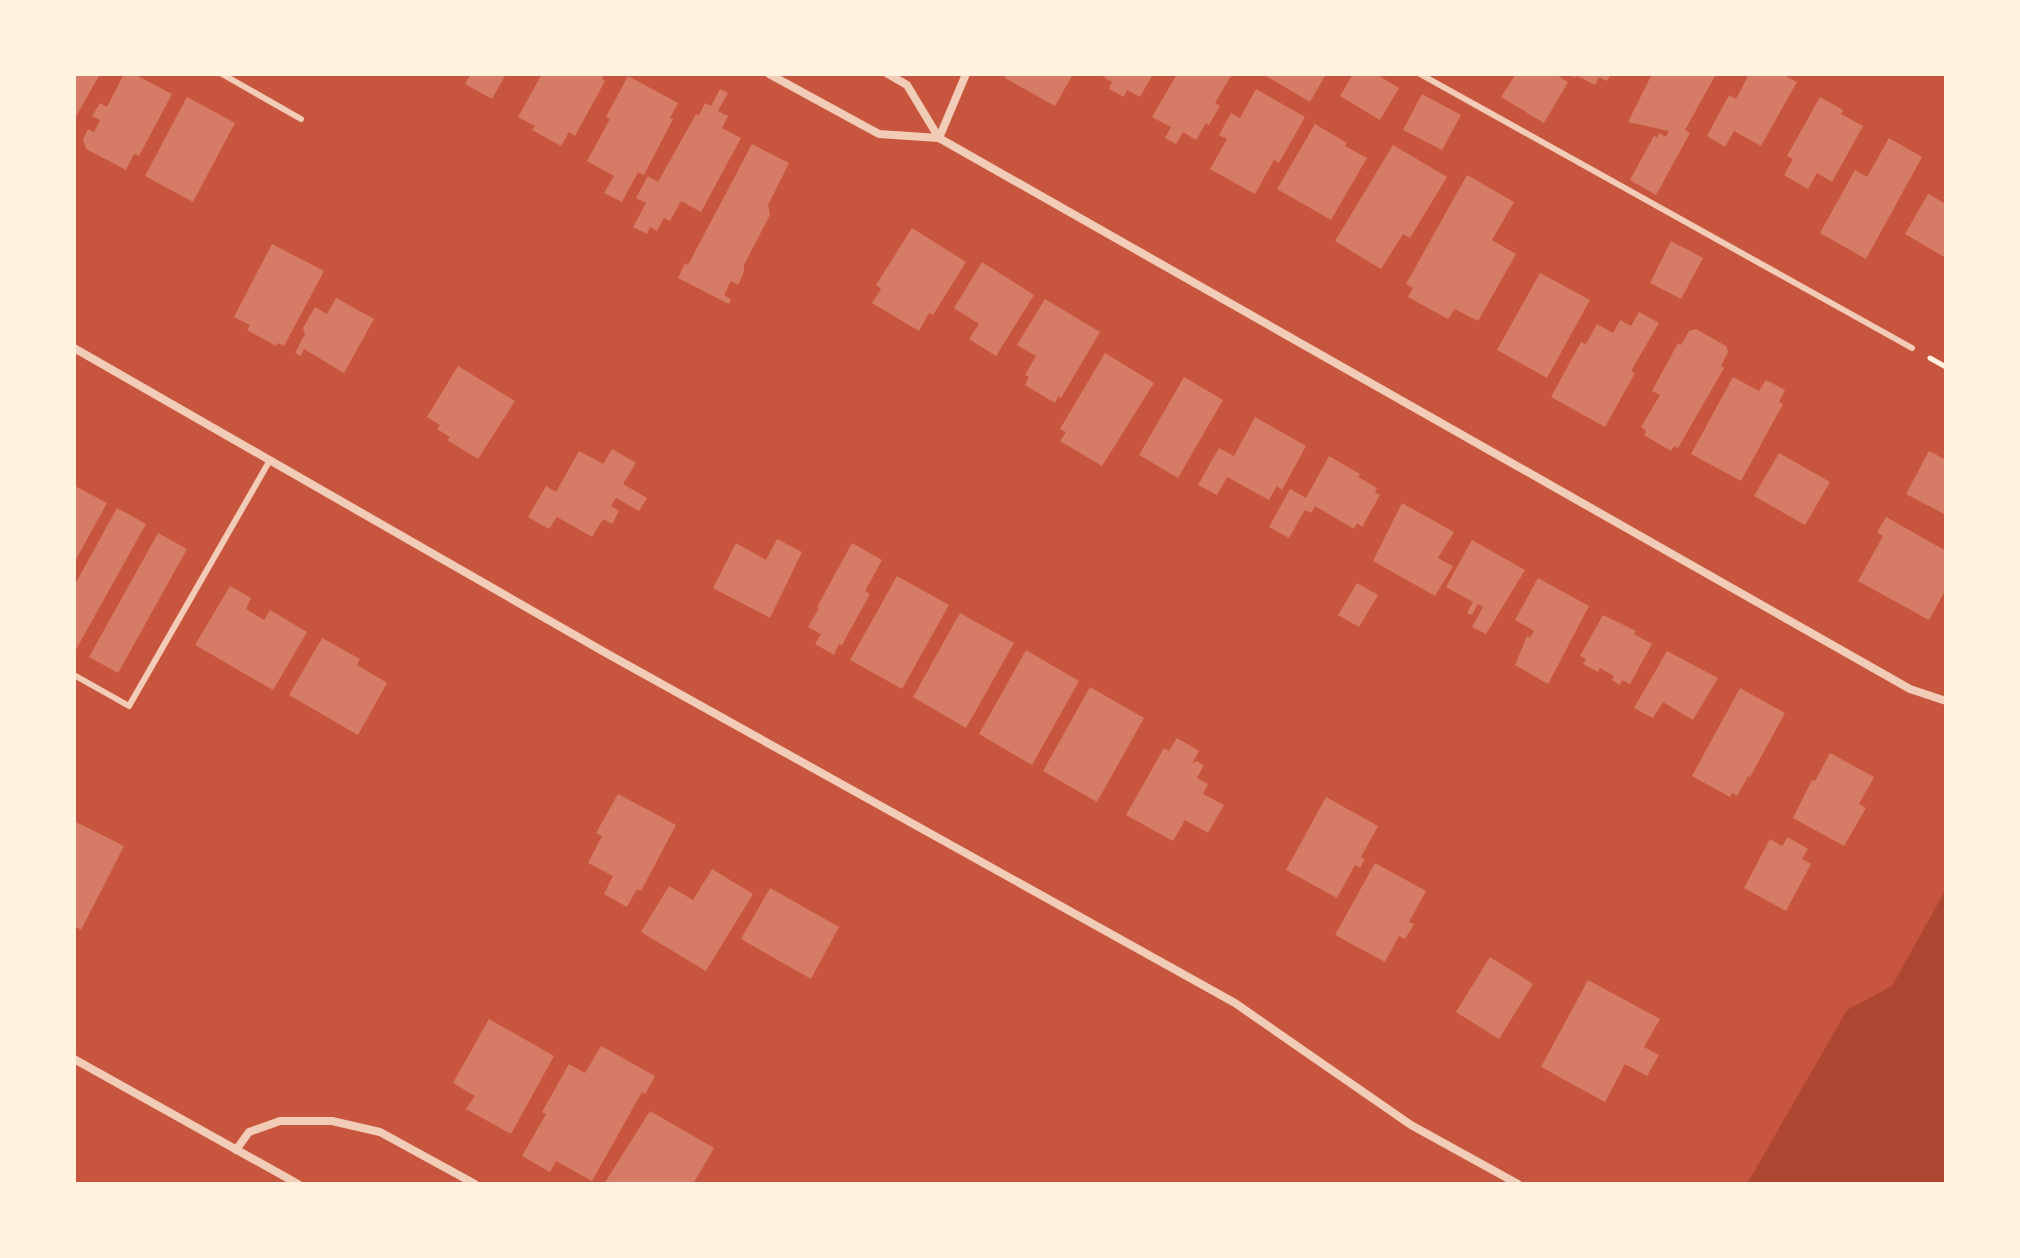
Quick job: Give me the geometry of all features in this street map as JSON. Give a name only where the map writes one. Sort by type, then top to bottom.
[{"type":"street","points":[[769,74],[879,134],[939,138],[1896,682],[1946,701]]},
{"type":"street","points":[[888,74],[907,85],[939,138]]},
{"type":"street","points":[[939,138],[966,74]]},
{"type":"street","points":[[74,348],[606,653],[1235,1003],[1411,1125],[1518,1184]]},
{"type":"street","points":[[74,1059],[298,1184]]},
{"type":"street","points":[[236,1150],[249,1132],[280,1121],[332,1121],[380,1132],[475,1184]]},
{"type":"lane","points":[[222,74],[301,119]]},
{"type":"lane","points":[[1420,74],[1912,348]]},
{"type":"lane","points":[[74,675],[129,706],[270,460]]},
{"type":"shaded area","points":[[1946,889],[1946,1184],[1747,1184],[1847,1010],[1892,986]]},
{"type":"building","points":[[74,74],[100,74],[74,120]]},
{"type":"building","points":[[124,74],[134,74],[172,94],[139,156],[134,154],[126,170],[86,149],[83,139],[88,129],[94,132],[100,120],[92,116],[100,103],[107,107]]},
{"type":"building","points":[[471,74],[506,74],[492,99],[465,84]]},
{"type":"building","points":[[542,74],[605,74],[602,79],[605,81],[575,136],[569,132],[561,146],[532,130],[535,126],[518,117]]},
{"type":"building","points":[[1007,74],[1073,74],[1055,106],[1005,78]]},
{"type":"building","points":[[1099,74],[1153,74],[1140,97],[1127,90],[1124,97],[1109,89],[1112,82]]},
{"type":"building","points":[[1177,74],[1232,74],[1215,103],[1220,106],[1209,125],[1206,123],[1196,140],[1183,132],[1176,144],[1165,138],[1171,127],[1152,117]]},
{"type":"building","points":[[1326,74],[1310,102],[1266,76]]},
{"type":"building","points":[[1353,74],[1376,74],[1399,88],[1380,120],[1340,96]]},
{"type":"building","points":[[1516,74],[1555,74],[1568,82],[1544,123],[1501,97]]},
{"type":"building","points":[[1567,74],[1611,74],[1607,81],[1599,77],[1595,85]]},
{"type":"building","points":[[1652,74],[1716,74],[1685,130],[1690,133],[1656,195],[1630,180],[1654,136],[1657,138],[1659,133],[1666,137],[1669,131],[1628,122]]},
{"type":"building","points":[[1749,74],[1782,74],[1797,82],[1761,146],[1734,131],[1725,147],[1707,136],[1729,95],[1736,99]]},
{"type":"building","points":[[628,76],[678,103],[644,175],[638,172],[622,202],[604,193],[614,176],[587,161],[610,119],[606,117]]},
{"type":"building","points":[[720,89],[728,93],[718,111],[728,116],[722,128],[741,138],[701,212],[681,201],[670,221],[664,218],[657,231],[650,227],[647,234],[633,227],[646,203],[636,198],[648,176],[658,182],[696,114],[699,115],[705,103],[711,106]]},
{"type":"building","points":[[1256,89],[1305,117],[1279,163],[1274,160],[1255,194],[1210,169],[1227,139],[1219,135],[1231,113],[1240,118]]},
{"type":"building","points":[[1422,94],[1461,115],[1442,150],[1403,130]]},
{"type":"building","points":[[187,97],[235,123],[193,202],[145,176]]},
{"type":"building","points":[[1820,97],[1863,126],[1832,182],[1817,173],[1808,189],[1784,175],[1793,159],[1787,156]]},
{"type":"building","points":[[1315,124],[1367,158],[1331,220],[1277,189]]},
{"type":"building","points":[[1889,138],[1922,157],[1866,259],[1820,233],[1855,170],[1867,177]]},
{"type":"building","points":[[752,144],[789,163],[768,205],[770,215],[744,265],[738,285],[731,281],[724,295],[731,299],[729,304],[678,278],[685,263],[688,265]]},
{"type":"building","points":[[1393,145],[1447,177],[1410,238],[1403,234],[1381,269],[1335,241]]},
{"type":"building","points":[[1467,175],[1514,202],[1492,240],[1516,254],[1478,321],[1455,309],[1448,319],[1408,297],[1413,288],[1406,284]]},
{"type":"building","points":[[1928,194],[1946,204],[1946,258],[1905,234]]},
{"type":"building","points":[[912,228],[966,262],[933,315],[929,313],[919,331],[872,303],[881,289],[876,285]]},
{"type":"building","points":[[1671,241],[1703,258],[1681,299],[1650,283]]},
{"type":"building","points":[[272,244],[324,271],[284,346],[278,343],[276,346],[247,330],[250,325],[234,317]]},
{"type":"building","points":[[982,262],[1034,295],[996,356],[969,339],[979,324],[954,308]]},
{"type":"building","points":[[1540,273],[1590,300],[1547,378],[1497,350]]},
{"type":"building","points":[[336,298],[374,319],[344,373],[304,349],[301,356],[295,353],[305,334],[303,328],[315,307],[327,314]]},
{"type":"building","points":[[1045,299],[1100,332],[1055,403],[1025,385],[1029,377],[1025,375],[1036,356],[1017,345]]},
{"type":"building","points":[[1639,312],[1659,323],[1631,371],[1635,373],[1605,427],[1551,397],[1581,342],[1586,344],[1597,324],[1613,333],[1620,320],[1631,326]]},
{"type":"building","points":[[1696,329],[1726,346],[1728,352],[1721,366],[1724,368],[1678,448],[1674,446],[1671,451],[1644,435],[1646,430],[1641,427],[1660,395],[1652,391],[1678,343],[1681,345],[1689,331]]},
{"type":"building","points":[[1105,353],[1154,383],[1102,466],[1060,441],[1066,432],[1060,429]]},
{"type":"building","points":[[458,366],[515,401],[478,459],[447,440],[450,437],[437,429],[440,425],[427,417]]},
{"type":"building","points":[[1184,377],[1223,400],[1178,478],[1139,455]]},
{"type":"building","points":[[1733,377],[1759,391],[1766,380],[1785,390],[1779,402],[1783,404],[1741,481],[1691,454]]},
{"type":"building","points":[[1255,417],[1306,446],[1282,490],[1277,486],[1269,500],[1227,477],[1217,495],[1198,485],[1219,448],[1234,456]]},
{"type":"building","points":[[612,449],[636,463],[623,484],[647,498],[639,511],[616,498],[611,506],[619,511],[612,524],[603,519],[592,537],[557,517],[549,529],[528,517],[546,486],[556,492],[579,451],[603,464]]},
{"type":"building","points":[[1929,451],[1946,460],[1946,515],[1906,494]]},
{"type":"building","points":[[1779,453],[1830,482],[1805,525],[1754,496]]},
{"type":"building","points":[[1329,456],[1377,488],[1375,492],[1380,495],[1362,527],[1357,523],[1354,529],[1315,506],[1311,513],[1305,510],[1289,538],[1269,527],[1290,489],[1306,498]]},
{"type":"building","points":[[75,486],[107,503],[74,563],[74,489]]},
{"type":"building","points":[[1402,503],[1454,532],[1438,558],[1453,566],[1435,596],[1373,561]]},
{"type":"building","points":[[117,508],[146,524],[74,653],[74,586]]},
{"type":"building","points":[[1886,517],[1946,551],[1946,589],[1929,620],[1858,581],[1883,536],[1877,532]]},
{"type":"building","points":[[158,533],[187,549],[118,673],[89,657]]},
{"type":"building","points":[[777,539],[802,552],[770,618],[713,588],[736,543],[766,560]]},
{"type":"building","points":[[1472,540],[1525,570],[1486,634],[1472,627],[1483,607],[1478,604],[1472,615],[1467,613],[1473,602],[1446,587]]},
{"type":"building","points":[[852,543],[882,560],[865,591],[870,594],[834,655],[815,644],[821,634],[808,627]]},
{"type":"building","points":[[897,576],[949,605],[902,689],[850,660]]},
{"type":"building","points":[[1538,578],[1589,606],[1548,684],[1515,665],[1527,636],[1530,638],[1534,631],[1515,620]]},
{"type":"building","points":[[1357,583],[1378,595],[1359,627],[1338,615]]},
{"type":"building","points":[[230,586],[251,598],[246,609],[264,620],[270,610],[307,632],[273,690],[195,645]]},
{"type":"building","points":[[960,613],[1014,643],[966,728],[913,697]]},
{"type":"building","points":[[1603,615],[1636,631],[1634,634],[1652,644],[1630,684],[1622,680],[1620,685],[1612,680],[1614,676],[1600,668],[1598,672],[1583,664],[1586,659],[1580,656]]},
{"type":"building","points":[[322,638],[360,659],[357,665],[387,683],[358,735],[289,695]]},
{"type":"building","points":[[1026,650],[1079,681],[1032,765],[979,734]]},
{"type":"building","points":[[1667,651],[1718,678],[1693,720],[1663,702],[1653,718],[1634,708]]},
{"type":"building","points":[[1090,687],[1144,718],[1097,802],[1043,771]]},
{"type":"building","points":[[1740,688],[1785,713],[1750,777],[1737,796],[1732,793],[1730,797],[1692,776]]},
{"type":"building","points":[[1177,738],[1199,751],[1192,764],[1196,761],[1204,765],[1197,778],[1208,784],[1203,794],[1224,805],[1208,833],[1185,820],[1173,841],[1126,815],[1164,748],[1169,751]]},
{"type":"building","points":[[1830,753],[1874,777],[1859,804],[1866,808],[1844,846],[1793,818]]},
{"type":"building","points":[[618,794],[676,825],[641,891],[637,889],[627,907],[604,894],[613,876],[588,863],[602,836],[596,833]]},
{"type":"building","points":[[1326,797],[1378,826],[1361,857],[1365,859],[1360,868],[1355,865],[1337,898],[1286,870]]},
{"type":"building","points":[[74,821],[124,846],[81,930],[74,926]]},
{"type":"building","points":[[1788,837],[1808,849],[1802,859],[1811,864],[1786,911],[1744,888],[1770,839],[1782,846]]},
{"type":"building","points":[[1375,863],[1426,891],[1409,922],[1414,924],[1405,939],[1399,936],[1385,962],[1335,935]]},
{"type":"building","points":[[712,869],[753,894],[706,971],[641,932],[669,886],[693,900]]},
{"type":"building","points":[[770,888],[839,927],[811,979],[741,939]]},
{"type":"building","points":[[1490,957],[1533,984],[1499,1039],[1456,1012]]},
{"type":"building","points":[[1588,980],[1660,1019],[1644,1047],[1659,1055],[1647,1076],[1625,1064],[1605,1102],[1541,1067]]},
{"type":"building","points":[[489,1019],[554,1056],[511,1134],[466,1109],[475,1096],[453,1083]]},
{"type":"building","points":[[601,1046],[655,1076],[645,1094],[642,1092],[592,1181],[556,1161],[550,1172],[522,1156],[569,1064],[585,1073]]},
{"type":"building","points":[[650,1111],[714,1148],[693,1184],[604,1184]]}]
